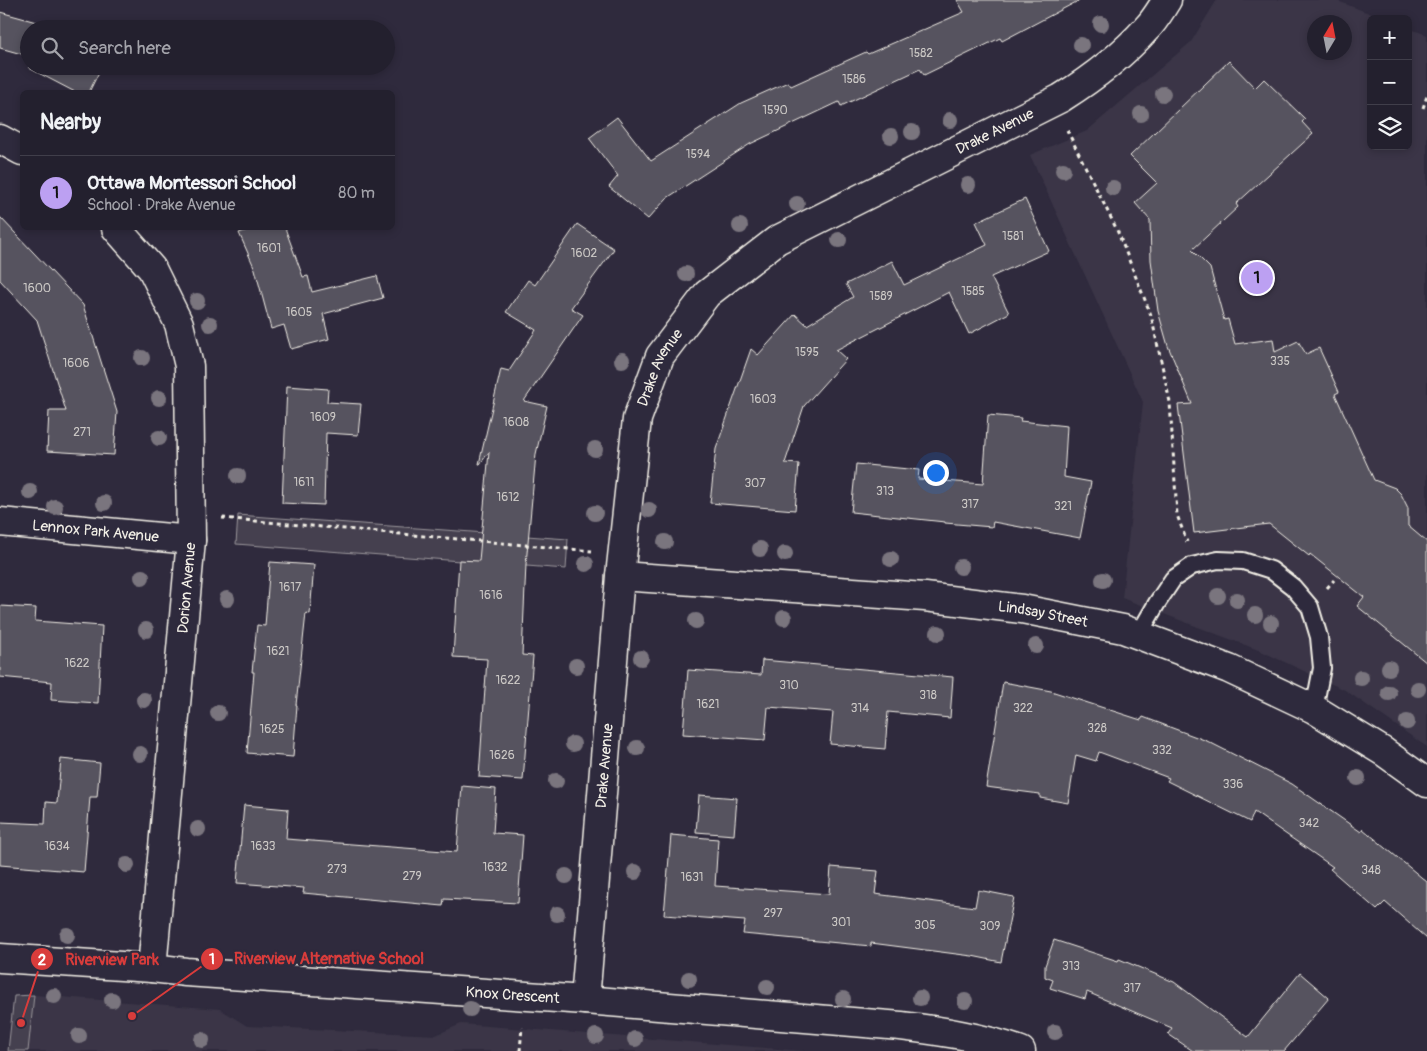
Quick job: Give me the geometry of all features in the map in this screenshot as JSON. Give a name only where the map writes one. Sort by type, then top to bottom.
[{"type":"street","name":"Drake Avenue","points":[[585,1000],[621,565],[637,420],[660,356],[707,294],[777,240],[1054,102],[1092,78],[1117,58],[1149,27],[1167,0]]},
{"type":"street","points":[[0,139],[20,150]]},
{"type":"street","name":"Dorion Avenue","points":[[118,230],[152,269],[179,324],[189,366],[191,527],[152,968]]},
{"type":"street","name":"Lennox Park Avenue","points":[[0,522],[191,527]]},
{"type":"street","name":"Lindsay Street","points":[[621,565],[1022,609],[1123,629],[1229,669],[1314,709],[1384,752],[1427,783]]},
{"type":"street","name":"Knox Crescent","points":[[0,958],[585,1000],[901,1026],[952,1032],[1021,1051]]},
{"type":"lane","points":[[1139,634],[1157,602],[1173,579],[1192,566],[1218,560],[1243,562],[1270,570],[1293,587],[1310,607],[1319,637],[1322,668],[1314,709]]},
{"type":"path","points":[[1423,108],[1427,96]]},
{"type":"path","points":[[1054,102],[1117,230],[1150,316],[1170,402],[1177,515],[1188,542]]},
{"type":"path","points":[[191,527],[621,565]]},
{"type":"path","points":[[520,1051],[522,1021]]},
{"type":"shaded area","points":[[1217,0],[1335,0],[1374,15],[1367,15],[1367,150],[1412,150],[1412,29],[1427,35],[1427,747],[1345,690],[1261,651],[1122,598],[1143,402],[1030,155],[1087,131],[1191,42]]},
{"type":"shaded area","points":[[238,515],[568,539],[566,569],[236,544]]},
{"type":"shaded area","points":[[34,995],[220,1009],[247,1026],[436,1035],[461,1024],[804,1051],[28,1051]]},
{"type":"shaded area","points":[[34,995],[28,1051],[8,1051],[14,996]]},
{"type":"building","points":[[957,0],[1080,0],[1002,41],[1000,38],[924,75],[920,69],[841,106],[839,102],[750,144],[667,198],[648,219],[609,187],[618,176],[589,138],[617,117],[651,161],[741,103],[788,82],[791,86],[866,52],[868,54],[964,12]]},
{"type":"building","points":[[0,12],[29,20],[20,20],[20,54],[0,48]]},
{"type":"building","points":[[1229,61],[1255,88],[1264,79],[1305,119],[1302,122],[1313,134],[1236,204],[1238,207],[1192,250],[1210,268],[1224,320],[1228,319],[1235,344],[1273,339],[1275,352],[1298,341],[1306,354],[1319,348],[1339,392],[1335,394],[1374,480],[1395,488],[1401,494],[1408,508],[1408,526],[1427,542],[1427,663],[1357,606],[1364,597],[1269,524],[1194,533],[1178,405],[1192,404],[1168,346],[1158,311],[1151,260],[1150,220],[1135,203],[1157,183],[1130,156]]},
{"type":"building","points":[[42,75],[98,75],[90,90],[71,90]]},
{"type":"building","points":[[1025,199],[1049,251],[991,277],[1009,313],[969,334],[949,292],[836,350],[846,359],[804,406],[785,463],[799,464],[795,510],[710,503],[716,449],[751,349],[758,355],[795,314],[807,325],[853,297],[846,284],[892,261],[904,285],[987,245],[976,222]]},
{"type":"building","points":[[0,217],[83,305],[117,412],[114,455],[47,451],[49,411],[66,411],[37,320],[0,280]]},
{"type":"building","points":[[577,224],[614,249],[571,308],[583,315],[524,401],[547,406],[536,454],[526,564],[522,655],[533,656],[523,780],[479,777],[487,659],[453,657],[459,560],[479,561],[489,452],[479,464],[501,369],[509,371],[536,330],[506,312],[528,280],[535,285]]},
{"type":"building","points":[[247,230],[286,230],[303,277],[308,276],[312,292],[377,276],[383,298],[323,314],[329,339],[291,349],[284,325],[271,329],[255,269],[239,233]]},
{"type":"building","points":[[287,386],[328,389],[327,402],[361,404],[358,435],[326,433],[324,505],[282,503]]},
{"type":"building","points":[[988,415],[1021,418],[1020,421],[1067,426],[1064,477],[1091,482],[1080,538],[993,522],[992,527],[851,512],[856,464],[919,470],[918,479],[983,484]]},
{"type":"building","points":[[270,562],[314,565],[310,614],[306,613],[296,705],[293,757],[247,753],[257,625],[265,626]]},
{"type":"building","points":[[0,606],[36,608],[35,621],[102,626],[98,703],[51,700],[52,682],[0,677]]},
{"type":"building","points":[[762,660],[953,677],[950,718],[888,712],[885,749],[830,744],[833,712],[768,707],[765,740],[683,734],[688,670],[761,675]]},
{"type":"building","points":[[1003,682],[1051,691],[1141,720],[1143,717],[1207,741],[1292,784],[1361,832],[1363,829],[1427,882],[1427,939],[1385,902],[1377,910],[1330,869],[1333,867],[1254,812],[1250,822],[1167,781],[1169,778],[1099,752],[1096,761],[1076,755],[1068,803],[1040,798],[1040,794],[986,787]]},
{"type":"building","points":[[61,759],[100,763],[97,797],[90,797],[84,872],[0,865],[0,822],[45,824],[46,802],[57,803]]},
{"type":"building","points":[[462,786],[496,789],[493,833],[523,835],[518,903],[444,899],[443,906],[303,893],[304,888],[237,883],[244,805],[288,809],[286,839],[457,852]]},
{"type":"building","points":[[699,795],[737,798],[734,835],[696,832]]},
{"type":"building","points":[[671,835],[718,839],[715,886],[829,894],[831,867],[878,871],[875,894],[975,907],[978,890],[1014,897],[1001,962],[972,956],[871,943],[871,946],[743,934],[745,921],[664,915]]},
{"type":"building","points":[[1054,940],[1118,961],[1119,959],[1174,982],[1248,1037],[1300,973],[1329,998],[1284,1051],[1193,1051],[1168,1034],[1172,1028],[1087,992],[1085,999],[1050,988],[1053,980],[1045,977],[1045,966]]},
{"type":"place","name":"Ottawa Montessori School","points":[[1257,278]]},
{"type":"place","name":"Riverview Alternative School","points":[[132,1016]]},
{"type":"place","name":"Riverview Park","points":[[21,1023]]}]
